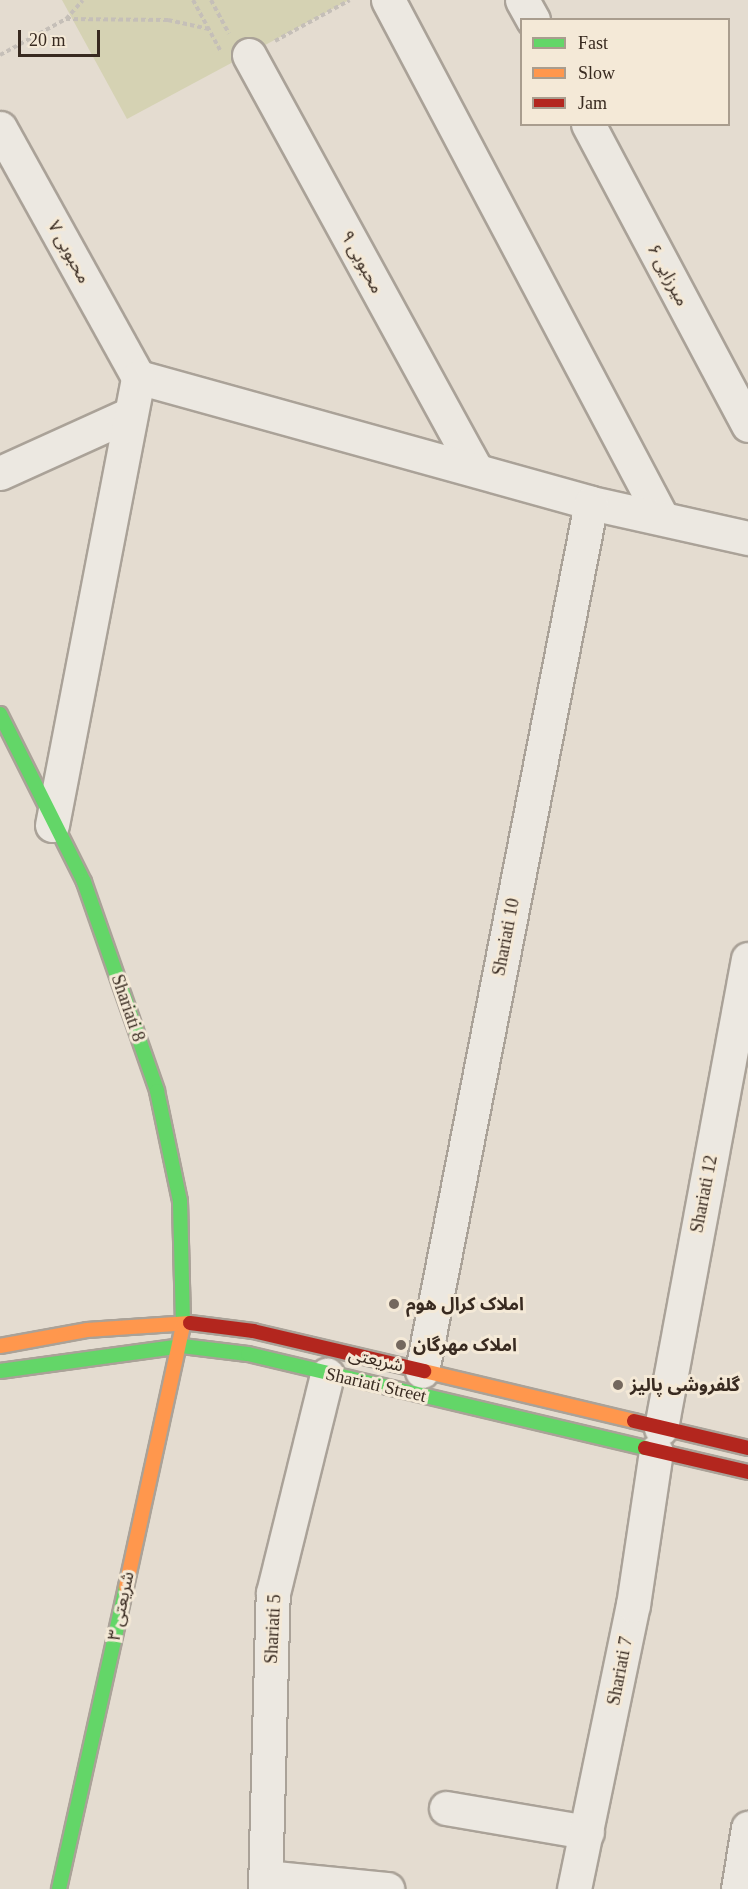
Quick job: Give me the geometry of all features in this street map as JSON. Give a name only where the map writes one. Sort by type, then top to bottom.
[{"type":"main road","name":"Shariati 8","points":[[0,714],[52,825],[84,882],[157,1092],[180,1202],[184,1322]]},
{"type":"main road","name":"شریعتی","points":[[0,1346],[87,1330],[184,1322],[253,1331],[422,1371],[659,1440],[748,1448]]},
{"type":"main road","name":"شریعتی ۳","points":[[59,1889],[184,1322]]},
{"type":"main road","name":"Shariati Street","points":[[0,1371],[91,1353],[178,1346],[248,1354],[327,1375],[659,1440],[748,1473]]},
{"type":"street","points":[[388,0],[661,516]]},
{"type":"street","points":[[522,0],[532,18]]},
{"type":"street","name":"محبوبی ۹","points":[[246,57],[476,469]]},
{"type":"street","name":"میرزایی ۶","points":[[589,126],[748,424]]},
{"type":"street","name":"محبوبی ۷","points":[[0,128],[138,377]]},
{"type":"street","points":[[52,825],[138,377],[476,469],[591,503],[661,516],[748,538]]},
{"type":"street","points":[[0,473],[130,414]]},
{"type":"street","name":"Shariati 10","points":[[422,1371],[591,503]]},
{"type":"street","name":"Shariati 12","points":[[659,1440],[748,959]]},
{"type":"street","name":"Shariati 5","points":[[266,1883],[273,1593],[327,1375]]},
{"type":"street","name":"Shariati 7","points":[[574,1889],[633,1605],[659,1440]]},
{"type":"street","points":[[446,1808],[587,1832]]},
{"type":"street","points":[[738,1889],[748,1828]]},
{"type":"street","points":[[266,1883],[387,1889]]},
{"type":"path","points":[[0,55],[66,19],[83,0]]},
{"type":"path","points":[[194,0],[229,67],[350,0]]},
{"type":"path","points":[[211,0],[246,57]]},
{"type":"path","points":[[66,19],[168,20],[209,29]]},
{"type":"shaded area","points":[[62,0],[349,0],[127,119]]},
{"type":"traffic: fast","points":[[0,714],[84,882],[157,1091],[180,1201],[183,1325]]},
{"type":"traffic: fast","points":[[0,1371],[182,1346],[248,1354],[645,1448]]},
{"type":"traffic: fast","points":[[59,1889],[126,1587]]},
{"type":"traffic: slow","points":[[0,1346],[87,1330],[190,1323]]},
{"type":"traffic: slow","points":[[126,1587],[183,1325]]},
{"type":"traffic: slow","points":[[424,1371],[634,1421]]},
{"type":"traffic: jam","points":[[190,1323],[253,1331],[424,1371]]},
{"type":"traffic: jam","points":[[634,1421],[748,1448]]},
{"type":"traffic: jam","points":[[645,1448],[748,1472]]},
{"type":"place","name":"املاک کرال هوم","points":[[394,1304]]},
{"type":"place","name":"املاک مهرگان","points":[[401,1345]]},
{"type":"place","name":"گلفروشی پالیز","points":[[618,1385]]}]
